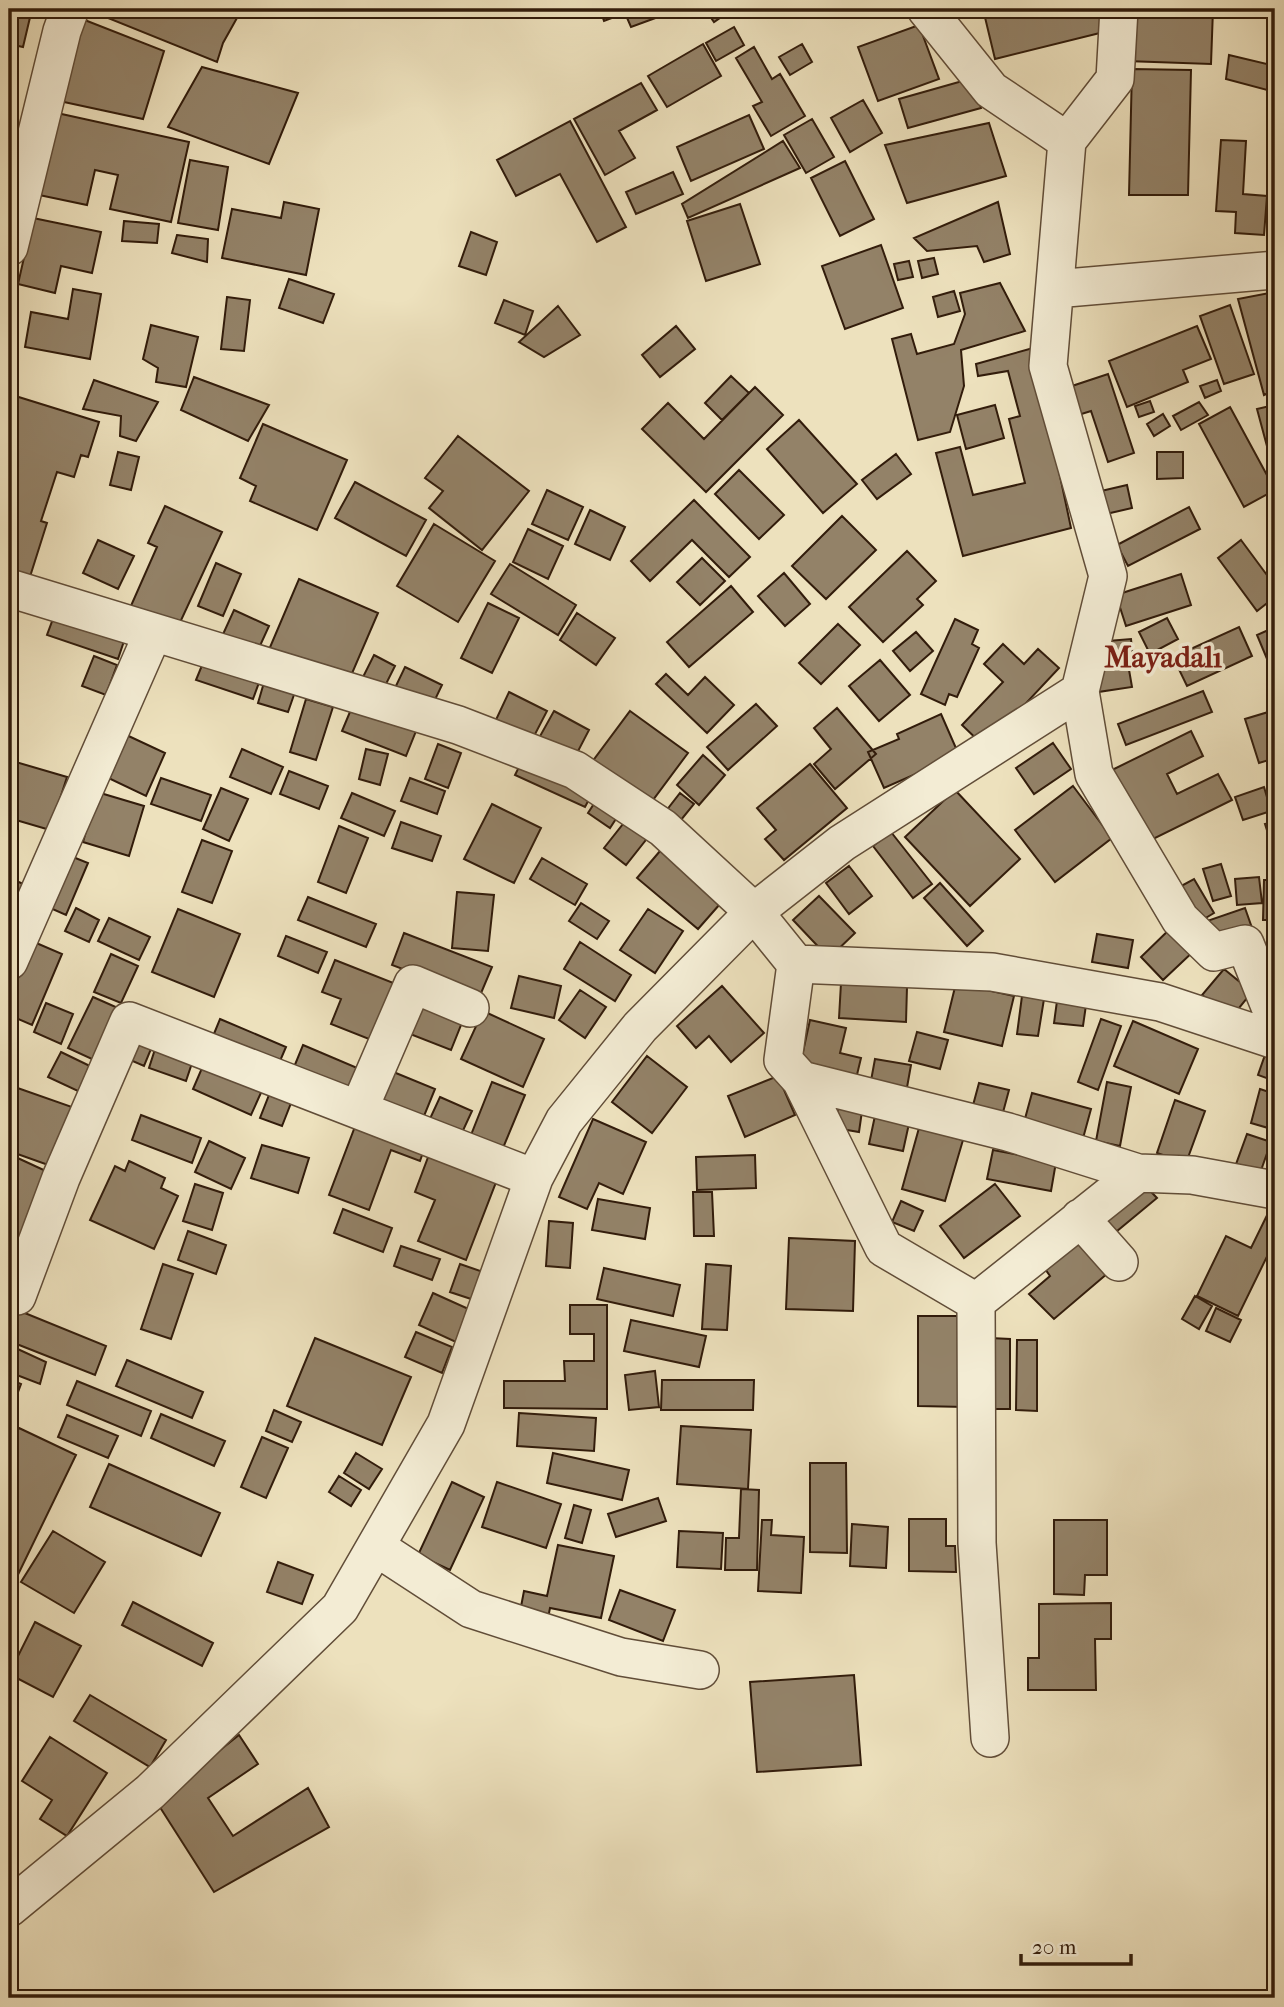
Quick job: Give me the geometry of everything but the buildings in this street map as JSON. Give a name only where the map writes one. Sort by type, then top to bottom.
[{"type":"street","points":[[9,247],[62,31],[70,9]]},
{"type":"street","points":[[1119,9],[1115,79],[1067,141],[1048,366],[1108,576],[1080,691],[1094,774],[1180,919],[1214,952],[1260,940],[1275,1019]]},
{"type":"street","points":[[929,11],[991,90],[1067,141]]},
{"type":"street","points":[[1055,289],[1275,270]]},
{"type":"street","points":[[9,588],[458,725],[575,770],[663,828],[754,912],[796,964],[783,1060],[801,1080],[884,1248],[976,1302]]},
{"type":"street","points":[[9,961],[153,634]]},
{"type":"street","points":[[9,1908],[150,1793],[340,1608],[446,1424],[534,1178],[564,1121],[639,1027],[754,912],[842,843],[1080,691]]},
{"type":"street","points":[[796,964],[992,972],[1160,1002],[1275,1040]]},
{"type":"street","points":[[359,1109],[413,984],[470,1009]]},
{"type":"street","points":[[9,1293],[17,1297],[61,1178],[129,1021],[534,1178]]},
{"type":"street","points":[[801,1080],[1008,1132],[1138,1173],[1192,1175],[1275,1190]]},
{"type":"street","points":[[976,1302],[1138,1173]]},
{"type":"street","points":[[1080,1219],[1119,1262]]},
{"type":"street","points":[[976,1302],[977,1543],[990,1738]]},
{"type":"street","points":[[376,1547],[471,1609],[621,1657],[700,1670]]},
{"type":"district","name":"Mayadalı","points":[[1163,657]]}]
